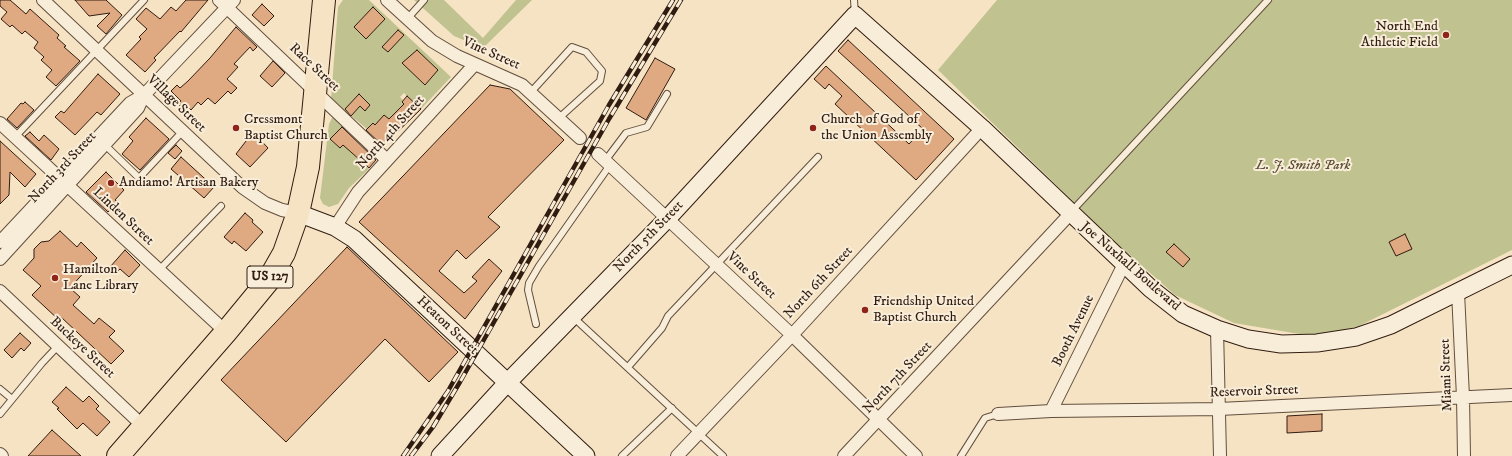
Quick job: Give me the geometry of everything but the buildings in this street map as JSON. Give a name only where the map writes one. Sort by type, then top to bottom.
[{"type":"highway","name":"US 127","points":[[118,456],[226,332],[276,268],[284,253],[298,213],[308,167],[317,91],[324,0]]},
{"type":"street","name":"Village Street","points":[[43,0],[182,132],[254,196],[282,210],[298,213]]},
{"type":"street","name":"Vine Street","points":[[387,0],[432,41],[457,56],[522,84],[580,138]]},
{"type":"street","name":"Race Street","points":[[227,3],[387,160]]},
{"type":"street","name":"North 3rd Street","points":[[0,259],[63,182],[101,141],[138,108],[144,95],[227,3]]},
{"type":"street","name":"Joe Nuxhall Boulevard","points":[[854,8],[1151,289],[1183,314],[1217,329],[1248,339],[1281,344],[1325,342],[1356,337],[1391,326],[1512,265]]},
{"type":"street","name":"North 5th Street","points":[[444,455],[507,383],[668,218],[854,8]]},
{"type":"street","name":"North 4th Street","points":[[335,227],[358,192],[475,64]]},
{"type":"street","name":"Linden Street","points":[[0,123],[226,332]]},
{"type":"street","name":"North 6th Street","points":[[677,456],[982,128]]},
{"type":"street","name":"Vine Street","points":[[604,160],[792,334],[916,456]]},
{"type":"street","name":"North 3rd Street","points":[[0,242],[63,182]]},
{"type":"street","name":"Heaton Street","points":[[298,213],[335,227],[354,239],[578,452]]},
{"type":"street","name":"North 7th Street","points":[[844,456],[1070,214]]},
{"type":"street","name":"Booth Avenue","points":[[1051,411],[1124,264]]},
{"type":"street","name":"Buckeye Street","points":[[0,291],[143,426]]},
{"type":"street","name":"Miami Street","points":[[1458,292],[1464,456]]},
{"type":"street","points":[[1217,329],[1220,456]]},
{"type":"street","name":"Reservoir Street","points":[[998,414],[1051,411],[1219,409],[1512,395]]},
{"type":"lane","points":[[16,137],[144,0]]},
{"type":"lane","points":[[408,18],[424,0]]},
{"type":"lane","points":[[1070,214],[1268,0]]},
{"type":"lane","points":[[531,92],[572,47],[586,52],[602,71],[600,81],[559,118]]},
{"type":"lane","points":[[536,324],[528,290],[529,283],[604,160],[626,133],[647,127],[667,94]]},
{"type":"lane","points":[[101,141],[139,178],[182,132]]},
{"type":"lane","points":[[628,367],[662,328],[668,316],[716,263],[818,157]]},
{"type":"lane","points":[[159,270],[221,206]]},
{"type":"lane","points":[[573,316],[723,456]]},
{"type":"lane","points":[[0,414],[58,346]]},
{"type":"lane","points":[[0,389],[12,399]]},
{"type":"lane","points":[[622,456],[672,408]]},
{"type":"lane","points":[[961,456],[985,418],[998,414]]},
{"type":"green space","points":[[343,0],[369,0],[451,77],[421,109],[404,93],[400,97],[403,100],[402,102],[415,115],[383,147],[367,129],[331,99],[338,7]]},
{"type":"green space","points":[[414,0],[444,0],[483,38],[516,0],[532,0],[483,48],[454,36]]},
{"type":"green space","name":"L. J. Smith Park","points":[[997,0],[1512,0],[1512,250],[1359,326],[1317,337],[1234,323],[1175,295],[1115,242],[938,70]]},
{"type":"green space","points":[[334,114],[344,125],[330,140],[340,148],[353,134],[362,142],[352,153],[369,169],[349,188],[338,204],[329,207],[323,204],[320,198],[329,124]]},
{"type":"railway","points":[[403,456],[448,391],[609,105],[673,0]]},
{"type":"railway","points":[[411,456],[433,427],[460,382],[609,119],[681,0]]},
{"type":"place","name":"North End Athletic Field","points":[[1446,35]]},
{"type":"place","name":"Cressmont Baptist Church","points":[[236,128]]},
{"type":"place","name":"Church of God of the Union Assembly","points":[[813,128]]},
{"type":"place","name":"Andiamo! Artisan Bakery","points":[[111,183]]},
{"type":"place","name":"Hamilton Lane Library","points":[[55,278]]},
{"type":"place","name":"Friendship United Baptist Church","points":[[865,310]]}]
